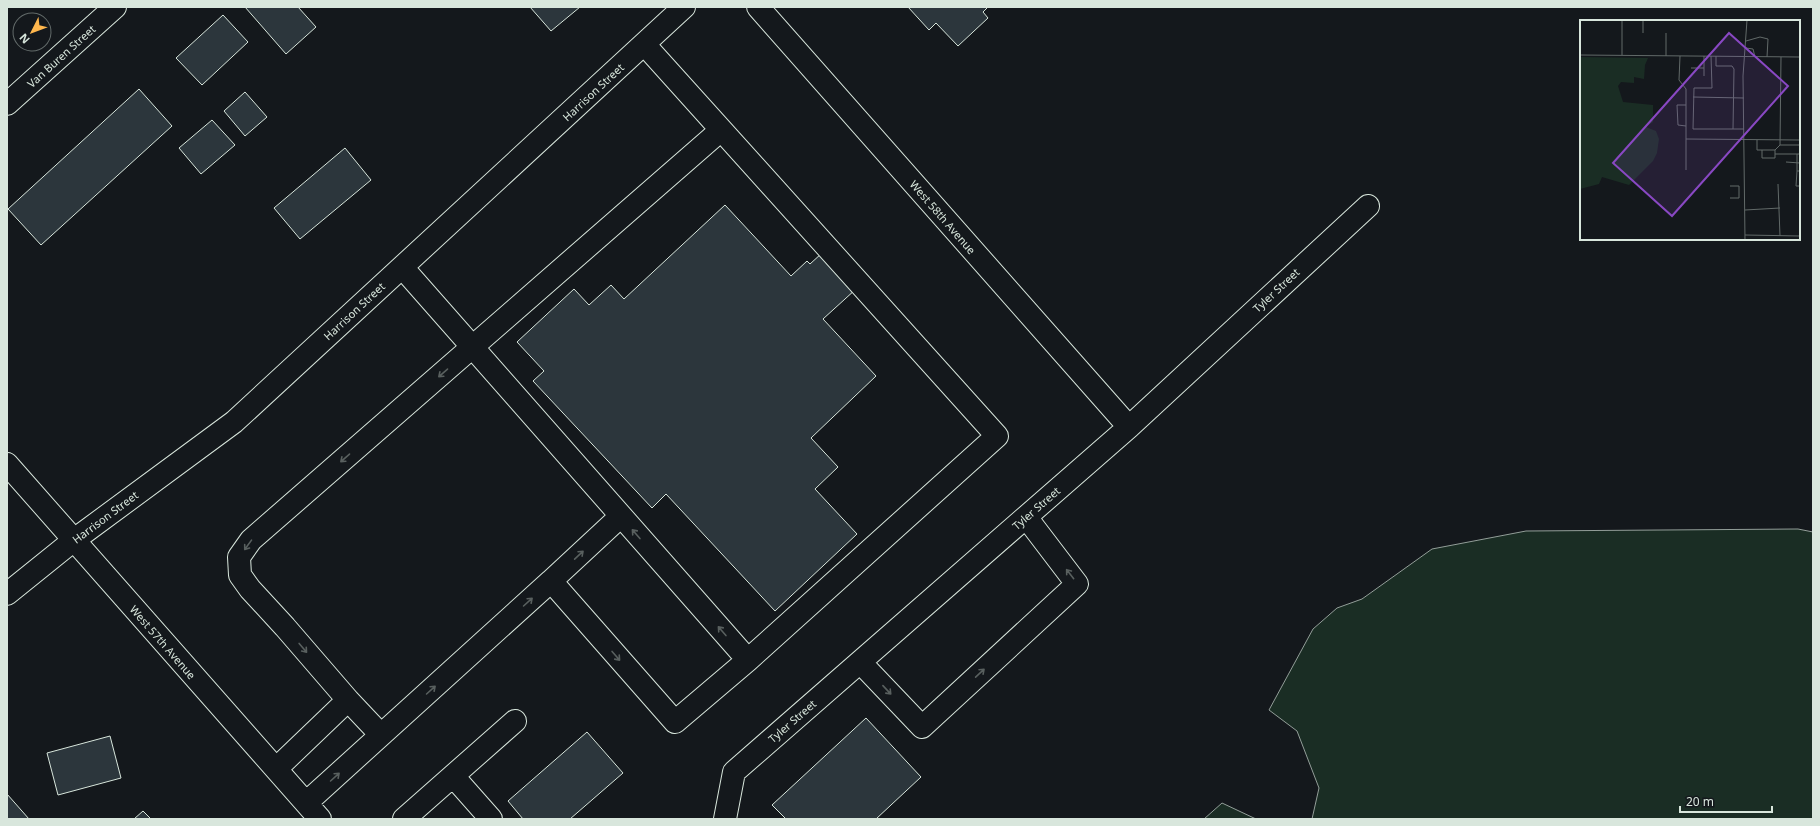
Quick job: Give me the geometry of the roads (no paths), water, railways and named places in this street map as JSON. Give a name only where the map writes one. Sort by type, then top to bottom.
[{"type":"street","name":"Van Buren Street","points":[[7,104],[116,7]]},
{"type":"street","name":"Harrison Street","points":[[7,594],[74,540],[234,422],[684,7]]},
{"type":"street","name":"West 58th Avenue","points":[[758,7],[1129,427]]},
{"type":"street","points":[[551,581],[675,722],[748,660],[997,436],[644,44]]},
{"type":"street","points":[[381,735],[250,589],[240,576],[239,558],[251,540],[721,130]]},
{"type":"street","name":"Tyler Street","points":[[725,819],[734,772],[1129,427],[1368,206]]},
{"type":"street","points":[[402,267],[748,660]]},
{"type":"street","name":"West 57th Avenue","points":[[7,464],[313,811]]},
{"type":"street","points":[[313,811],[381,735],[621,516]]},
{"type":"street","points":[[860,662],[922,727],[1078,584],[1026,517]]},
{"type":"street","points":[[276,769],[348,700]]},
{"type":"street","points":[[404,819],[515,721]]},
{"type":"street","points":[[453,776],[491,819]]}]
